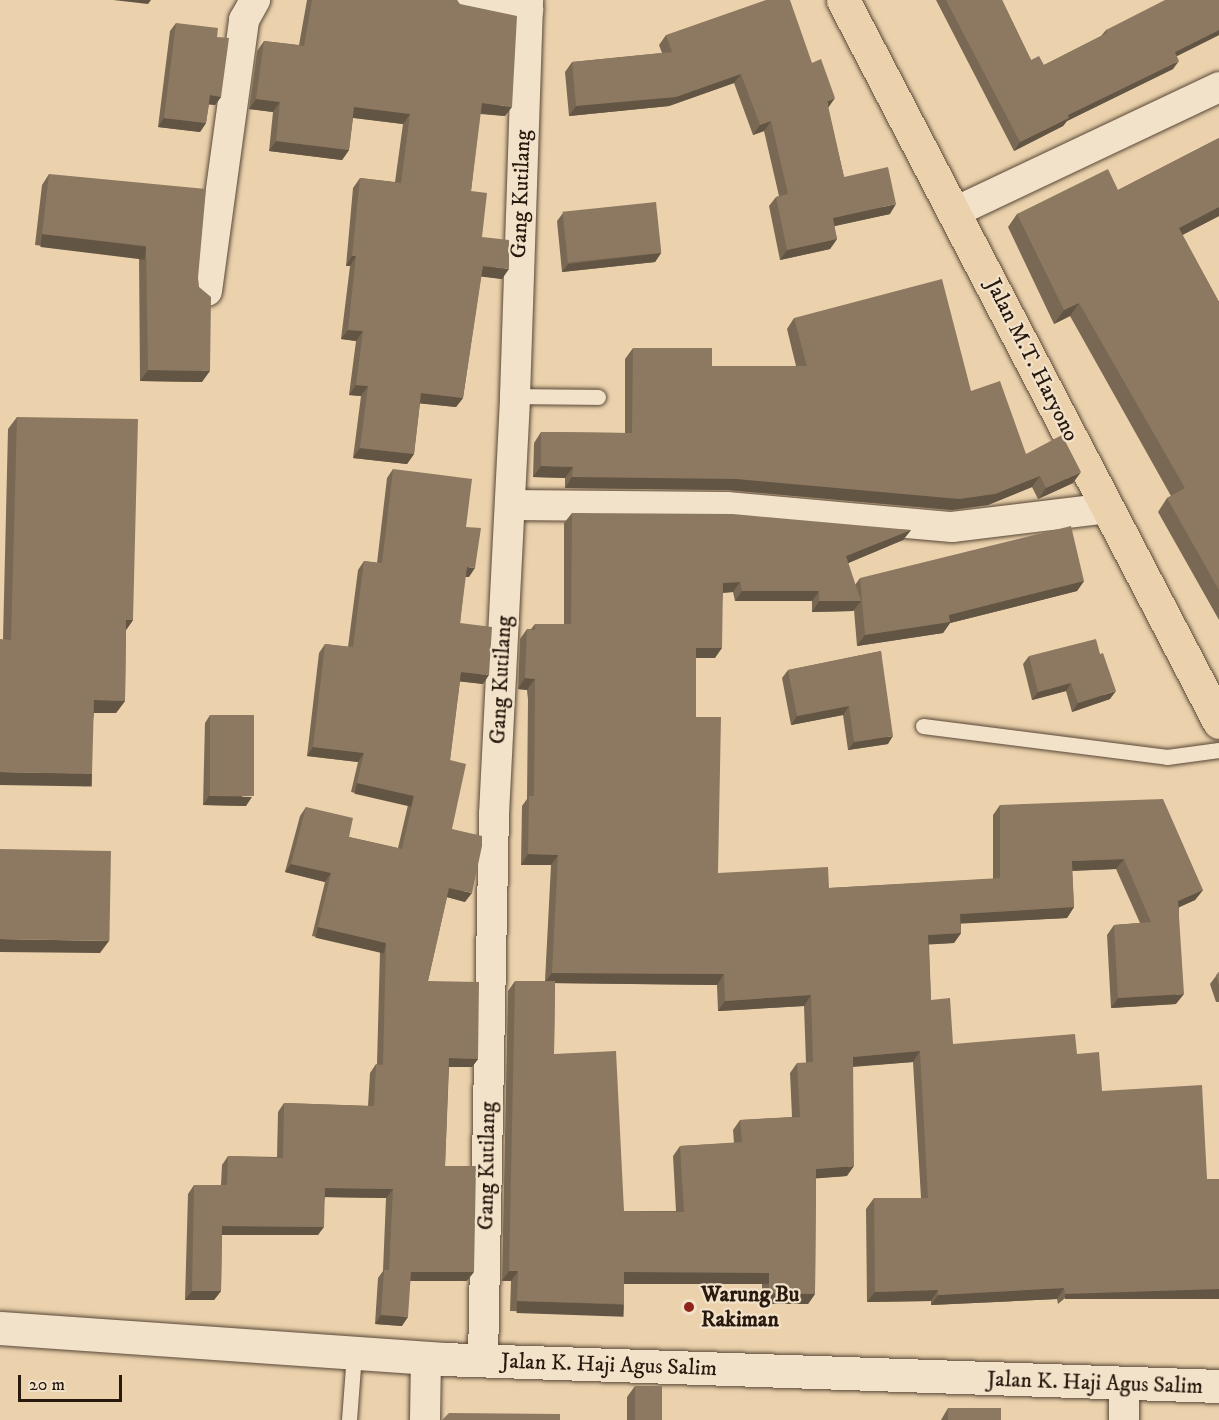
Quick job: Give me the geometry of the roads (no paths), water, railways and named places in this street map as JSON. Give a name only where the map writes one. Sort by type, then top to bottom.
[{"type":"main road","name":"Jalan M.T. Haryono","points":[[843,0],[956,212],[1219,722]]},
{"type":"street","points":[[207,291],[244,20],[255,0]]},
{"type":"street","points":[[463,0],[528,5]]},
{"type":"street","name":"Gang Kutilang","points":[[483,1360],[494,814],[515,396],[528,5]]},
{"type":"street","points":[[956,212],[1219,87]]},
{"type":"street","points":[[510,505],[727,507],[952,527],[1108,508]]},
{"type":"street","name":"Jalan K. Haji Agus Salim","points":[[0,1328],[426,1358],[1124,1386],[1219,1386]]},
{"type":"street","points":[[425,1420],[426,1358]]},
{"type":"street","points":[[1124,1386],[1124,1420]]},
{"type":"lane","points":[[515,396],[598,397]]},
{"type":"lane","points":[[923,726],[1167,757],[1219,750]]},
{"type":"lane","points":[[349,1420],[354,1353]]},
{"type":"place","name":"Warung Bu Rakiman","points":[[689,1307]]}]
